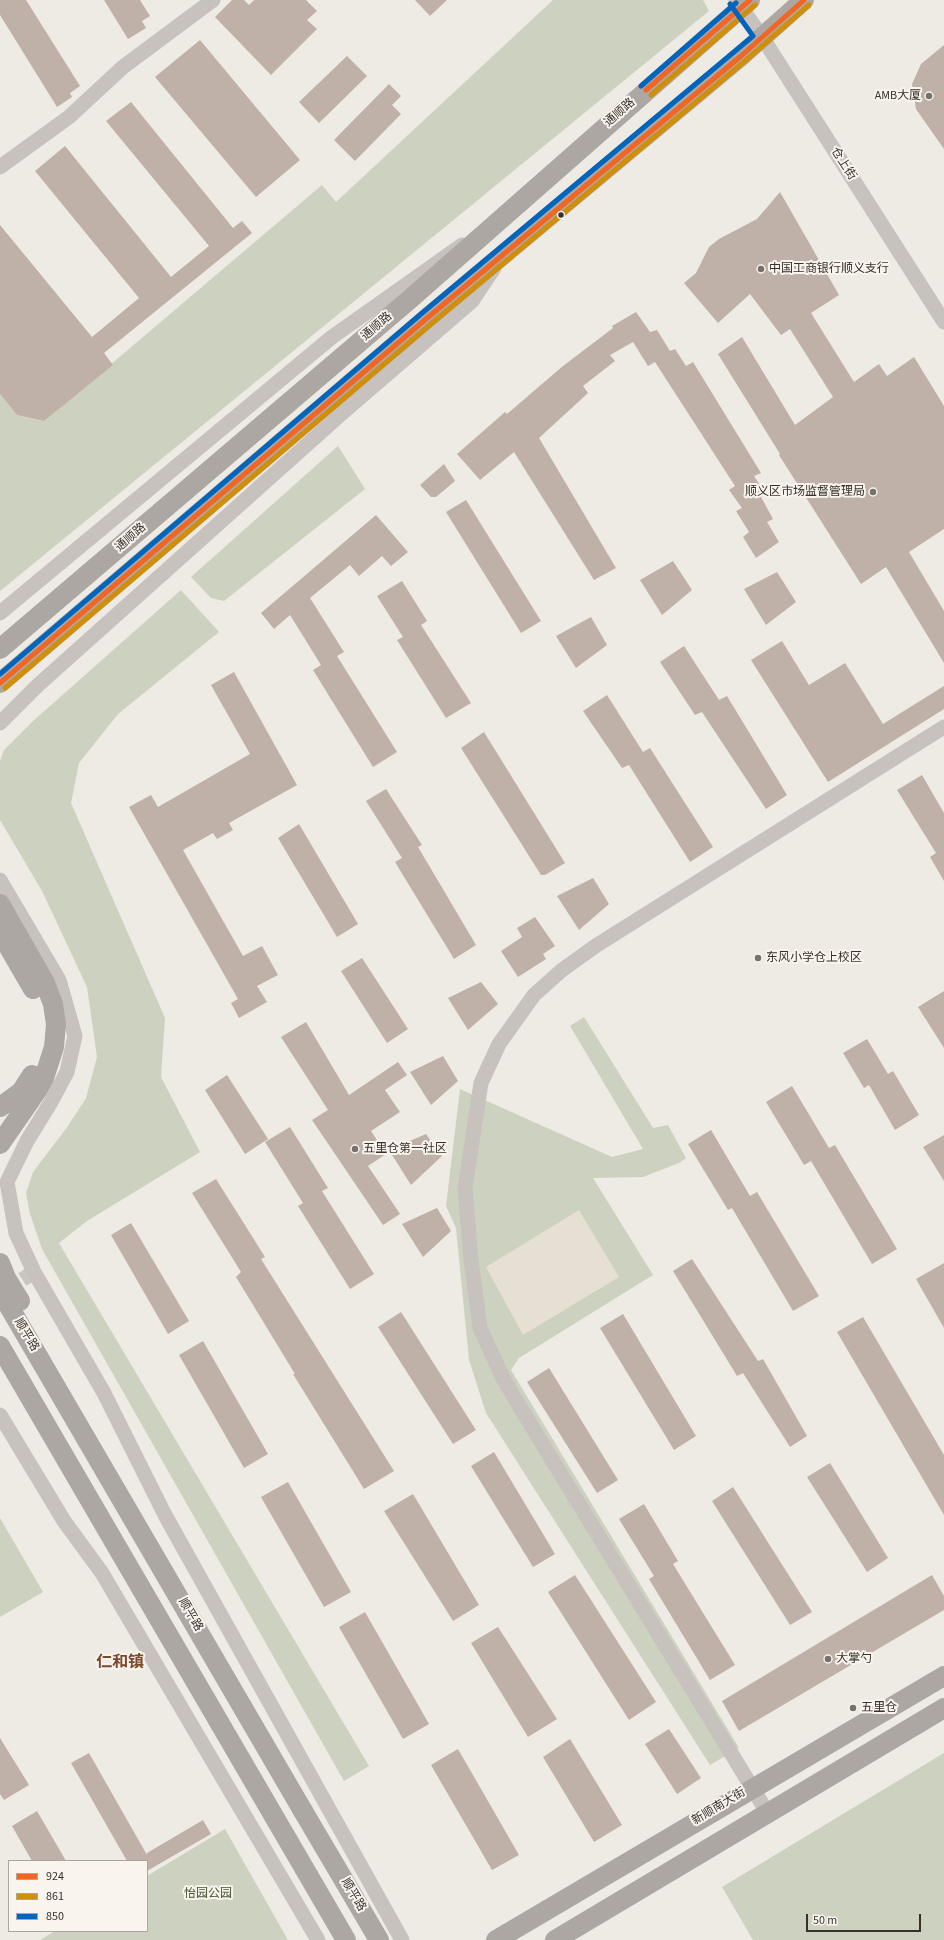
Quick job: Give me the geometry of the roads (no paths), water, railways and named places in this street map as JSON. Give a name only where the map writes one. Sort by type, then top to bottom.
[{"type":"main road","name":"通顺路","points":[[0,683],[426,319],[804,0]]},
{"type":"main road","name":"通顺路","points":[[0,649],[409,300],[742,3]]},
{"type":"main road","points":[[0,641],[77,584]]},
{"type":"main road","points":[[0,699],[35,665],[88,607]]},
{"type":"main road","points":[[0,904],[45,983],[53,1004],[56,1024],[54,1047],[44,1078],[0,1144]]},
{"type":"main road","points":[[0,932],[40,1001],[44,1024],[39,1063],[21,1092],[0,1107]]},
{"type":"main road","points":[[0,1263],[6,1278],[124,1475],[163,1569]]},
{"type":"main road","name":"顺平路","points":[[0,1290],[379,1940]]},
{"type":"main road","points":[[0,1346],[346,1940]]},
{"type":"main road","points":[[0,1369],[92,1522],[136,1579]]},
{"type":"main road","name":"新顺南大街","points":[[496,1940],[944,1676]]},
{"type":"main road","points":[[555,1940],[767,1812],[944,1708]]},
{"type":"street","points":[[0,167],[69,117],[123,67],[213,0]]},
{"type":"street","name":"仓上街","points":[[742,3],[762,37],[944,322]]},
{"type":"street","points":[[0,613],[277,381],[332,337],[452,250],[484,233]]},
{"type":"street","points":[[0,723],[37,686],[310,442],[472,301],[503,255]]},
{"type":"street","points":[[767,1812],[518,1404],[503,1378],[480,1328],[470,1260],[465,1188],[481,1083],[500,1044],[530,1001],[562,970],[597,945],[944,727]]},
{"type":"street","points":[[0,880],[59,980],[75,1036],[67,1072],[51,1102],[27,1141],[7,1182],[16,1233],[34,1272],[104,1393],[165,1515],[402,1940]]},
{"type":"street","points":[[0,1415],[64,1521],[102,1573],[318,1940]]},
{"type":"tunnel","points":[[3,1292],[34,1272]]},
{"type":"place","name":"AMB大厦","points":[[929,96]]},
{"type":"place","name":"中国工商银行顺义支行","points":[[761,269]]},
{"type":"place","name":"顺义区市场监督管理局","points":[[873,492]]},
{"type":"place","name":"东风小学仓上校区","points":[[758,958]]},
{"type":"place","name":"五里仓第一社区","points":[[355,1149]]},
{"type":"place","name":"大掌勺","points":[[828,1659]]},
{"type":"place","name":"五里仓","points":[[853,1708]]},
{"type":"district","name":"仁和镇","points":[[120,1663]]},
{"type":"park label","name":"怡园公园","points":[[208,1894]]}]
